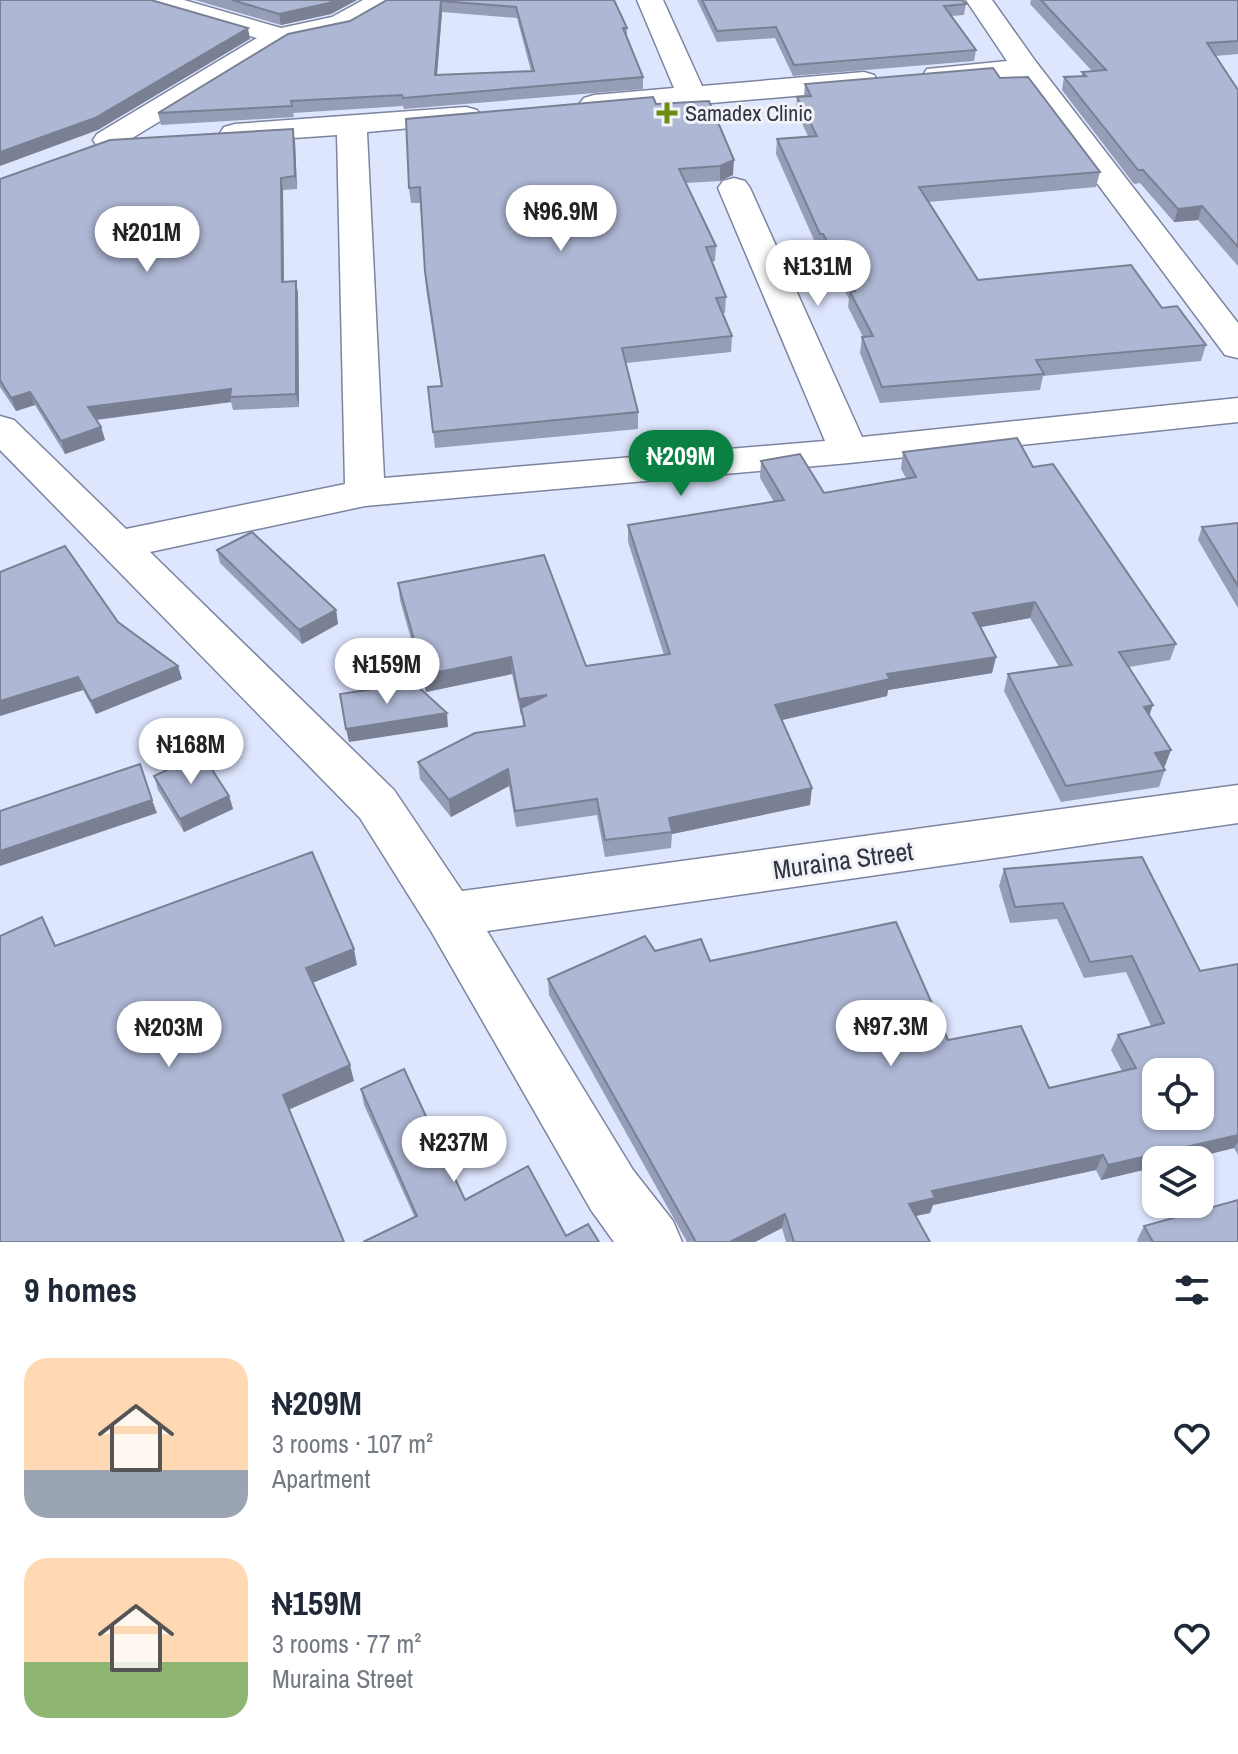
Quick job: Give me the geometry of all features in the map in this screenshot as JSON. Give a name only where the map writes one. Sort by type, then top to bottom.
[{"type":"street","points":[[155,0],[280,36]]},
{"type":"street","points":[[169,137],[96,145],[280,36],[340,24],[382,0]]},
{"type":"street","points":[[650,0],[691,95]]},
{"type":"street","points":[[979,0],[1026,68],[1238,347]]},
{"type":"street","points":[[568,106],[1026,68]]},
{"type":"street","points":[[200,135],[352,126],[491,113]]},
{"type":"street","points":[[352,126],[365,493]]},
{"type":"street","points":[[734,188],[849,451]]},
{"type":"street","points":[[117,545],[365,493],[849,451],[1238,410]]},
{"type":"street","points":[[0,428],[377,804],[449,915],[612,1190],[651,1242]]},
{"type":"street","name":"Muraina Street","points":[[449,915],[1238,804]]},
{"type":"building","points":[[0,0],[151,0],[248,28],[95,118],[0,152]]},
{"type":"building","points":[[232,0],[335,0],[279,14]]},
{"type":"building","points":[[387,0],[614,0],[643,77],[403,98],[402,95],[291,101],[292,106],[158,113],[288,34],[350,21]],"holes":[[[441,1],[516,7],[534,71],[435,75]]]},
{"type":"building","points":[[702,0],[962,0],[966,4],[944,6],[976,50],[794,65],[776,27],[717,31]]},
{"type":"building","points":[[1041,0],[1238,0],[1238,41],[1207,43],[1238,90],[1238,247],[1202,206],[1178,209],[1143,170],[1138,170],[1064,77],[1086,76],[1082,72],[1106,70]]},
{"type":"building","points":[[993,68],[1000,78],[1028,77],[1100,172],[919,187],[978,280],[1131,265],[1162,308],[1177,306],[1206,345],[1036,360],[1044,374],[882,387],[862,337],[873,336],[850,292],[855,291],[823,234],[820,234],[777,139],[817,136],[797,97],[811,96],[805,84]]},
{"type":"building","points":[[653,97],[656,104],[709,101],[734,160],[720,166],[679,169],[716,246],[706,247],[726,297],[716,298],[732,336],[622,348],[638,412],[433,432],[428,387],[442,386],[425,272],[420,187],[409,188],[406,119]]},
{"type":"building","points":[[293,129],[295,176],[281,178],[282,282],[296,281],[296,394],[230,397],[231,389],[88,407],[101,427],[61,441],[30,392],[11,398],[0,380],[0,179],[110,140]]},
{"type":"building","points":[[1017,438],[1033,467],[1053,464],[1176,644],[1119,652],[1153,705],[1144,707],[1171,750],[1155,753],[1165,770],[1066,786],[1008,674],[1072,665],[1035,602],[973,613],[996,657],[887,674],[890,679],[775,705],[812,788],[669,818],[672,832],[605,840],[597,799],[515,811],[508,769],[449,800],[418,762],[475,733],[525,726],[521,708],[547,695],[519,699],[511,657],[424,675],[398,583],[544,555],[586,666],[670,654],[628,525],[784,500],[761,461],[800,454],[824,493],[916,477],[903,452]]},
{"type":"building","points":[[1238,523],[1238,586],[1202,527]]},
{"type":"building","points":[[252,532],[336,610],[299,630],[217,550]]},
{"type":"building","points":[[65,546],[118,622],[178,666],[91,701],[78,677],[0,701],[0,572]]},
{"type":"building","points":[[414,683],[447,713],[346,729],[340,694]]},
{"type":"building","points":[[202,754],[229,796],[180,819],[154,776]]},
{"type":"building","points":[[140,764],[152,800],[0,851],[0,811]]},
{"type":"building","points":[[312,852],[354,949],[306,968],[350,1065],[283,1095],[344,1242],[0,1242],[0,936],[42,917],[55,946]]},
{"type":"building","points":[[1142,857],[1200,971],[1238,964],[1238,1135],[1190,1146],[1142,1146],[1142,1157],[1108,1165],[1103,1155],[932,1191],[935,1198],[909,1204],[930,1242],[794,1242],[785,1214],[730,1242],[696,1242],[548,979],[645,936],[655,951],[701,939],[710,961],[896,922],[948,1040],[1021,1026],[1049,1088],[1136,1068],[1118,1035],[1164,1023],[1132,956],[1090,962],[1063,903],[1015,907],[1004,869]]},
{"type":"building","points":[[404,1069],[465,1200],[528,1166],[566,1236],[588,1224],[599,1242],[363,1242],[417,1216],[361,1089]]},
{"type":"building","points":[[1238,1200],[1238,1242],[1153,1242],[1144,1226],[1173,1218],[1214,1218],[1214,1207]]},
{"type":"place","name":"Samadex Clinic","points":[[667,113]]}]
